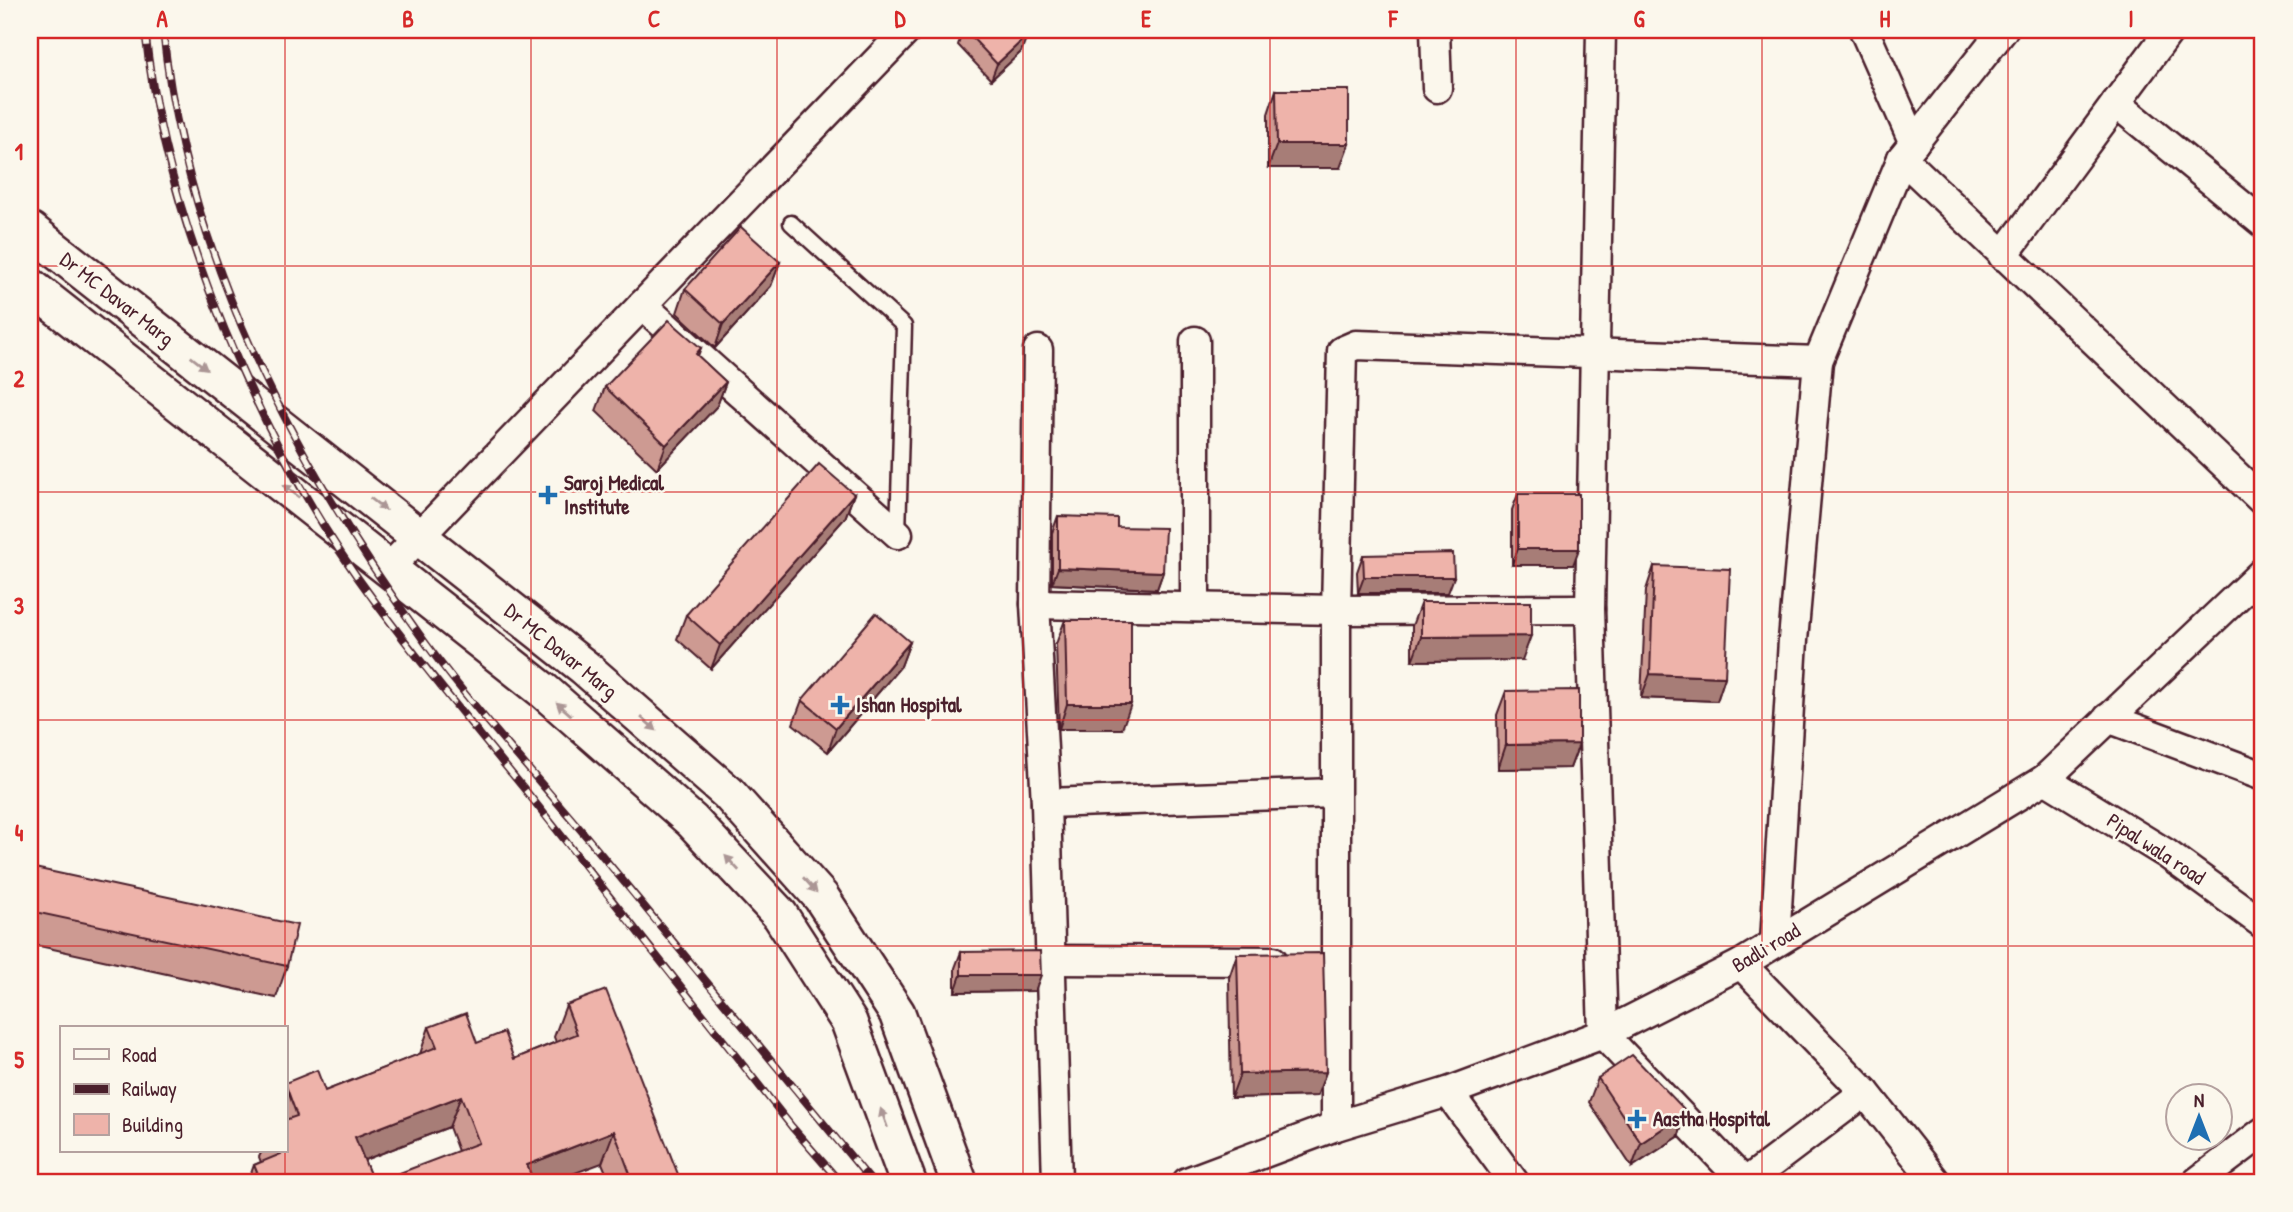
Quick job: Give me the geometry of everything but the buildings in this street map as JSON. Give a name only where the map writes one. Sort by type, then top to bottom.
[{"type":"street","points":[[389,568],[907,30]]},
{"type":"street","points":[[1435,30],[1437,88]]},
{"type":"street","points":[[1601,30],[1590,609],[1603,1034],[1745,1182],[1866,1092]]},
{"type":"street","points":[[1864,30],[1908,150],[2003,256],[2263,501]]},
{"type":"street","points":[[1775,942],[1793,640],[1818,361],[1908,150],[2003,30]]},
{"type":"street","points":[[2003,256],[2170,30]]},
{"type":"street","points":[[2116,103],[2263,223]]},
{"type":"street","name":"Dr MC Davar Marg","points":[[30,230],[584,667],[728,793],[821,897],[897,1013],[959,1182]]},
{"type":"street","points":[[30,286],[544,691],[692,821],[780,915],[849,1022],[908,1182]]},
{"type":"street","points":[[642,304],[898,534]]},
{"type":"street","points":[[1195,341],[1195,607]]},
{"type":"street","points":[[1336,1126],[1311,961],[1335,793],[1342,351],[1356,345],[1818,361]]},
{"type":"street","points":[[1038,350],[1035,604],[1046,803],[1057,1182]]},
{"type":"street","name":"Badli road","points":[[1187,1182],[1336,1126],[1448,1092],[1603,1034],[1741,964],[1926,855],[2045,779],[2263,572]]},
{"type":"street","points":[[1035,604],[1336,610],[1590,609]]},
{"type":"street","points":[[2108,718],[2263,776]]},
{"type":"street","name":"Pipal wala road","points":[[2045,779],[2167,853],[2263,924]]},
{"type":"street","points":[[1046,803],[1335,793]]},
{"type":"street","points":[[1049,960],[1311,961]]},
{"type":"street","points":[[1741,964],[1866,1092],[1936,1182]]},
{"type":"street","points":[[1448,1092],[1514,1182]]},
{"type":"street","points":[[2197,1182],[2263,1132]]},
{"type":"lane","points":[[791,223],[904,327],[898,534]]},
{"type":"railway","points":[[145,30],[156,103],[173,178],[197,255],[225,330],[258,404],[294,475],[334,542],[376,603],[433,676],[792,1127],[840,1182]]},
{"type":"railway","points":[[163,30],[176,114],[195,196],[222,276],[254,354],[333,504],[379,576],[446,670],[872,1182]]},
{"type":"place","name":"Saroj Medical Institute","points":[[548,495]]},
{"type":"place","name":"Ishan Hospital","points":[[840,705]]},
{"type":"place","name":"Aastha Hospital","points":[[1637,1119]]}]
